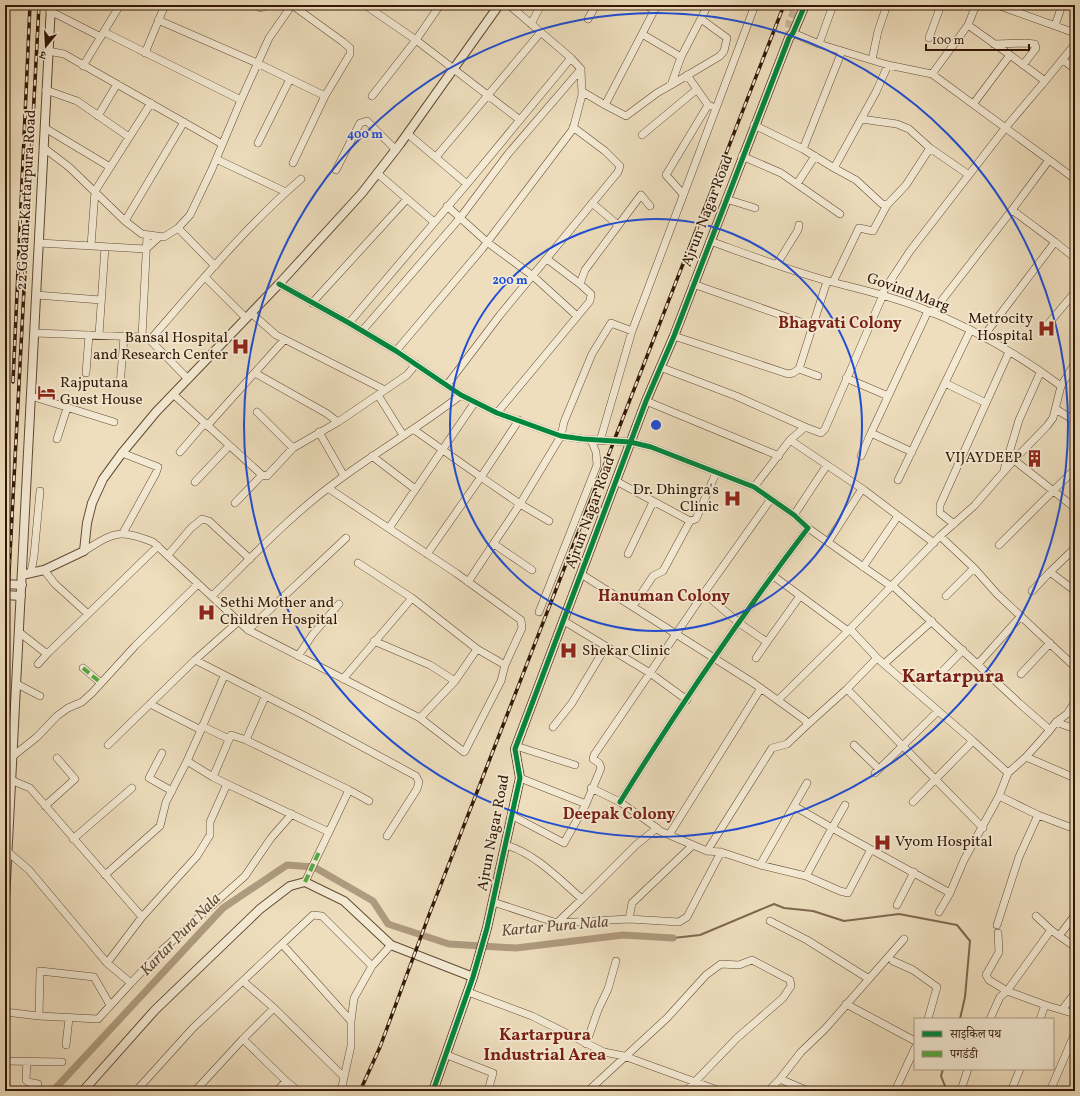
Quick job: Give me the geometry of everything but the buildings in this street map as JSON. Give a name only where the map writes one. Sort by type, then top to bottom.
[{"type":"street","points":[[83,66],[103,35],[119,5]]},
{"type":"street","points":[[145,53],[164,5]]},
{"type":"street","points":[[256,5],[261,8],[267,5]]},
{"type":"street","points":[[44,148],[69,167],[125,221],[147,236],[158,238],[164,237],[178,228],[190,215],[216,159],[240,100],[268,38],[292,5],[350,48],[350,54],[325,96],[293,162]]},
{"type":"street","points":[[365,5],[416,40],[520,120]]},
{"type":"street","points":[[372,96],[416,40],[440,5]]},
{"type":"street","points":[[84,551],[87,523],[92,503],[103,479],[122,453],[173,394],[279,284],[377,173],[408,134],[499,5]]},
{"type":"street","points":[[396,351],[488,242],[542,172],[573,126],[582,92],[581,69],[571,58],[509,5]]},
{"type":"street","points":[[531,24],[541,5]]},
{"type":"street","points":[[588,19],[596,5]]},
{"type":"street","points":[[605,105],[656,7],[646,5]]},
{"type":"street","points":[[671,85],[681,57],[708,5]]},
{"type":"street","points":[[600,441],[632,331],[682,193],[754,5]]},
{"type":"street","name":"Ajrun Nagar Road","points":[[434,1091],[468,992],[487,928],[520,778],[515,749],[516,746],[630,442],[674,336],[754,125],[789,38],[793,33],[805,5]]},
{"type":"street","points":[[819,44],[833,5]]},
{"type":"street","points":[[872,60],[878,31],[887,5]]},
{"type":"street","points":[[929,38],[941,5]]},
{"type":"street","points":[[932,74],[968,25],[976,5]]},
{"type":"street","points":[[997,5],[1016,8],[1075,34]]},
{"type":"street","points":[[1055,26],[1062,5]]},
{"type":"street","points":[[51,8],[103,35],[145,53],[240,100]]},
{"type":"street","name":"22 Godam Kartarpura Road","points":[[5,900],[51,8]]},
{"type":"street","points":[[582,92],[626,116],[657,93],[720,56],[724,51],[727,38],[701,19]]},
{"type":"street","points":[[158,20],[257,63],[325,96]]},
{"type":"street","points":[[968,25],[1045,81]]},
{"type":"street","points":[[436,157],[541,32]]},
{"type":"street","points":[[793,33],[842,52],[888,65],[932,74],[974,103],[1075,179]]},
{"type":"street","points":[[642,34],[681,57]]},
{"type":"street","points":[[994,44],[1025,42],[1035,44],[1036,48],[1023,64]]},
{"type":"street","points":[[660,367],[736,396],[821,433],[825,429],[882,295],[910,250],[1006,127],[1075,44]]},
{"type":"street","points":[[48,51],[64,54],[222,144]]},
{"type":"street","points":[[803,149],[842,52]]},
{"type":"street","points":[[974,103],[1010,56]]},
{"type":"street","points":[[349,323],[571,58]]},
{"type":"street","points":[[1063,60],[1075,69]]},
{"type":"street","points":[[834,168],[876,92],[888,65]]},
{"type":"street","points":[[362,331],[460,218],[508,154],[581,69]]},
{"type":"street","points":[[687,75],[696,90],[708,105],[715,108]]},
{"type":"street","points":[[258,143],[290,79]]},
{"type":"street","points":[[98,116],[117,84]]},
{"type":"street","points":[[46,90],[77,101],[129,138]]},
{"type":"street","points":[[642,135],[696,90]]},
{"type":"street","points":[[91,246],[95,191],[151,103]]},
{"type":"street","points":[[682,193],[666,175],[708,105]]},
{"type":"street","points":[[861,119],[897,124],[909,130],[930,148],[969,175]]},
{"type":"street","points":[[336,170],[360,123],[367,121],[396,150]]},
{"type":"street","points":[[125,221],[184,122]]},
{"type":"street","points":[[754,125],[803,149],[856,180],[882,204],[887,205]]},
{"type":"street","points":[[447,385],[500,315],[618,172],[620,166],[605,151],[573,126]]},
{"type":"street","points":[[45,128],[110,167]]},
{"type":"street","points":[[408,134],[466,184]]},
{"type":"street","points":[[674,336],[788,374],[793,373],[798,369],[812,326],[830,281],[860,228],[873,231],[887,205],[906,185],[930,148]]},
{"type":"street","points":[[742,156],[781,173],[840,214]]},
{"type":"street","points":[[797,184],[815,156]]},
{"type":"street","points":[[216,159],[286,192]]},
{"type":"street","points":[[861,456],[888,396],[930,312],[1012,210],[1049,160]]},
{"type":"street","points":[[377,173],[434,222]]},
{"type":"street","points":[[150,340],[205,276],[286,192],[302,179]]},
{"type":"street","points":[[580,284],[586,270],[641,196],[650,206]]},
{"type":"street","points":[[312,303],[406,199]]},
{"type":"street","points":[[726,199],[755,208]]},
{"type":"street","points":[[592,203],[618,226]]},
{"type":"street","points":[[447,206],[488,242],[533,276],[577,316]]},
{"type":"street","points":[[1012,210],[1075,258]]},
{"type":"street","points":[[777,264],[792,240],[799,225]]},
{"type":"street","points":[[178,228],[215,266]]},
{"type":"street","points":[[142,338],[147,236]]},
{"type":"street","points":[[39,243],[146,249],[158,238]]},
{"type":"street","name":"Govind Marg","points":[[710,241],[830,281],[882,295],[930,312],[983,337],[1026,361],[1040,373],[1062,386]]},
{"type":"street","points":[[983,337],[1055,242]]},
{"type":"street","points":[[99,336],[105,247]]},
{"type":"street","points":[[497,413],[590,301],[591,294],[547,259]]},
{"type":"street","points":[[205,276],[249,316],[276,336],[385,390]]},
{"type":"street","points":[[279,284],[396,351],[461,395],[497,413],[561,436],[600,441],[630,442],[651,447],[754,487],[794,514],[808,528],[892,586],[1050,730]]},
{"type":"street","points":[[693,284],[812,326]]},
{"type":"street","points":[[1044,329],[1075,292]]},
{"type":"street","points":[[36,295],[101,300]]},
{"type":"street","points":[[468,582],[520,504],[561,436],[564,422],[592,354],[611,323],[632,331]]},
{"type":"street","points":[[898,480],[970,331]]},
{"type":"street","points":[[35,332],[142,338],[150,340],[188,379]]},
{"type":"street","points":[[86,374],[88,335]]},
{"type":"street","points":[[120,385],[124,337]]},
{"type":"street","points":[[180,452],[255,373],[284,340]]},
{"type":"street","points":[[954,524],[940,513],[940,505],[1009,352]]},
{"type":"street","points":[[779,700],[940,536],[974,506],[1014,460],[1047,426],[1053,418],[1062,386],[1075,363]]},
{"type":"street","points":[[235,503],[262,475],[266,476],[293,448],[338,422],[378,395],[407,375],[416,364]]},
{"type":"street","points":[[798,369],[818,376]]},
{"type":"street","points":[[255,373],[326,413],[338,422]]},
{"type":"street","points":[[1003,474],[1019,420],[1040,373]]},
{"type":"street","points":[[846,378],[888,396]]},
{"type":"street","points":[[945,383],[986,403]]},
{"type":"street","points":[[173,394],[262,475]]},
{"type":"street","points":[[378,395],[403,435]]},
{"type":"street","points":[[212,596],[295,515],[328,488],[403,435],[433,417],[461,395]]},
{"type":"street","points":[[31,396],[114,422]]},
{"type":"street","points":[[646,401],[779,456]]},
{"type":"street","points":[[389,528],[475,402]]},
{"type":"street","points":[[57,439],[67,408]]},
{"type":"street","points":[[1056,409],[1075,421]]},
{"type":"street","points":[[257,412],[293,448]]},
{"type":"street","points":[[427,554],[519,420]]},
{"type":"street","points":[[754,487],[790,440],[805,427]]},
{"type":"street","points":[[413,429],[520,504],[549,521]]},
{"type":"street","points":[[319,432],[344,476]]},
{"type":"street","points":[[871,433],[912,452]]},
{"type":"street","points":[[538,612],[597,465],[596,452],[591,440]]},
{"type":"street","points":[[790,440],[862,489],[934,543]]},
{"type":"street","points":[[195,482],[229,446]]},
{"type":"street","points":[[122,453],[158,467],[123,533]]},
{"type":"street","points":[[372,456],[415,489]]},
{"type":"street","points":[[1014,460],[1055,490],[1075,508]]},
{"type":"street","points":[[794,514],[827,465]]},
{"type":"street","points":[[999,545],[1075,469]]},
{"type":"street","points":[[633,606],[653,576],[663,571],[690,521],[696,519],[716,472]]},
{"type":"street","points":[[616,481],[690,521]]},
{"type":"street","points":[[22,575],[44,570],[84,551],[110,535],[123,533],[141,537],[158,546],[248,630],[420,718],[464,752],[501,681],[505,665],[522,628],[521,620],[468,582],[328,488]]},
{"type":"street","points":[[828,542],[862,489]]},
{"type":"street","points":[[31,572],[34,556],[40,491]]},
{"type":"street","points":[[512,815],[564,843],[586,804],[591,788],[601,766],[593,759],[594,755],[704,593],[771,499]]},
{"type":"street","points":[[628,554],[653,502]]},
{"type":"street","points":[[863,567],[898,516]]},
{"type":"street","points":[[168,555],[191,528],[202,519],[209,521],[250,559]]},
{"type":"street","points":[[620,802],[739,623],[772,575],[808,528]]},
{"type":"street","points":[[940,536],[974,568],[997,594],[1075,667]]},
{"type":"street","points":[[248,630],[346,538]]},
{"type":"street","points":[[494,544],[532,570]]},
{"type":"street","points":[[38,664],[158,546]]},
{"type":"street","points":[[1032,591],[1075,548]]},
{"type":"street","points":[[358,563],[412,598],[477,649],[505,665]]},
{"type":"street","points":[[946,596],[974,568]]},
{"type":"street","points":[[44,570],[55,584],[88,614]]},
{"type":"street","points":[[1050,572],[1075,591]]},
{"type":"street","points":[[581,574],[779,700],[805,720],[807,725]]},
{"type":"street","points":[[772,575],[849,630],[877,658],[973,741],[1008,774]]},
{"type":"street","points":[[5,584],[22,585]]},
{"type":"street","points":[[13,756],[37,737],[68,708],[82,702],[135,646],[198,584]]},
{"type":"street","points":[[704,593],[739,623],[767,642]]},
{"type":"street","points":[[5,595],[21,596]]},
{"type":"street","points":[[756,658],[800,596]]},
{"type":"street","points":[[343,679],[412,598]]},
{"type":"street","points":[[298,656],[313,634],[339,604]]},
{"type":"street","points":[[978,664],[1021,616]]},
{"type":"street","points":[[108,745],[195,660],[239,621]]},
{"type":"street","points":[[564,621],[605,648],[650,673],[687,700]]},
{"type":"street","points":[[884,664],[932,621]]},
{"type":"street","points":[[19,632],[47,654]]},
{"type":"street","points":[[374,641],[430,665],[455,681]]},
{"type":"street","points":[[1021,674],[1050,644]]},
{"type":"street","points":[[553,727],[572,703],[605,648]]},
{"type":"street","points":[[420,718],[455,681],[477,649]]},
{"type":"street","points":[[936,678],[963,650]]},
{"type":"street","points":[[707,851],[772,748],[787,744],[847,689],[877,658]]},
{"type":"street","points":[[195,660],[416,776],[419,782],[417,789],[387,836]]},
{"type":"street","points":[[82,668],[101,683]]},
{"type":"street","points":[[105,875],[160,826],[166,802],[187,761],[224,676]]},
{"type":"street","points":[[16,684],[40,696]]},
{"type":"street","points":[[669,835],[761,688]]},
{"type":"street","points":[[847,689],[982,828]]},
{"type":"street","points":[[246,740],[265,697]]},
{"type":"street","points":[[939,912],[950,893],[964,860],[999,796],[1008,774],[1026,757],[1056,722],[1068,714],[1075,702]]},
{"type":"street","points":[[150,704],[229,739]]},
{"type":"street","points":[[854,745],[877,771],[938,711]]},
{"type":"street","points":[[1056,722],[1075,729]]},
{"type":"street","points":[[213,777],[231,735],[246,740],[369,801]]},
{"type":"street","points":[[912,802],[973,741]]},
{"type":"street","points":[[516,746],[575,764]]},
{"type":"street","points":[[162,753],[149,778],[172,791]]},
{"type":"street","points":[[1026,757],[1075,778]]},
{"type":"street","points":[[45,806],[75,779],[57,758]]},
{"type":"street","points":[[187,761],[227,784],[330,832]]},
{"type":"street","points":[[520,778],[586,804]]},
{"type":"street","points":[[11,780],[30,788],[142,917]]},
{"type":"street","points":[[760,865],[807,782]]},
{"type":"street","points":[[107,963],[142,917],[197,856],[210,835],[210,822],[227,784]]},
{"type":"street","points":[[74,839],[132,788]]},
{"type":"street","points":[[591,788],[620,802],[660,831],[707,851],[721,852],[760,865],[806,876],[848,893],[870,850]]},
{"type":"street","points":[[83,1091],[155,1010],[238,929],[260,909],[290,886],[305,880],[330,832],[349,790]]},
{"type":"street","points":[[999,796],[1038,815],[1075,829]]},
{"type":"street","points":[[794,806],[870,850],[914,872],[950,893]]},
{"type":"street","points":[[806,876],[845,806]]},
{"type":"street","points":[[5,1012],[39,1016],[98,1019],[161,951],[245,876],[271,838],[292,814]]},
{"type":"street","points":[[997,925],[1019,857],[1038,815]]},
{"type":"street","points":[[557,923],[636,845],[657,828]]},
{"type":"street","points":[[506,845],[516,847],[544,866],[582,899]]},
{"type":"street","points":[[629,919],[632,903],[693,845]]},
{"type":"street","points":[[8,852],[28,870],[107,963],[131,983]]},
{"type":"street","points":[[493,902],[557,923],[629,919],[679,922],[687,916],[721,852]]},
{"type":"street","points":[[897,904],[914,872]]},
{"type":"street","points":[[305,880],[344,901],[391,945],[474,973]]},
{"type":"street","points":[[136,1091],[193,1028],[244,982],[312,915],[317,914],[322,916],[372,966]]},
{"type":"street","points":[[1059,936],[1075,915]]},
{"type":"street","points":[[1036,916],[1051,930],[1075,947]]},
{"type":"street","points":[[770,921],[807,940],[869,979]]},
{"type":"street","points":[[990,1018],[1000,997],[1008,991],[1051,930]]},
{"type":"street","points":[[998,933],[998,952],[986,975],[989,980],[1008,991],[1045,1005],[1075,1014]]},
{"type":"street","points":[[768,1091],[780,1079],[801,1052],[825,1029],[904,939]]},
{"type":"street","points":[[282,944],[351,1021]]},
{"type":"street","points":[[341,1091],[351,1046],[351,1021],[354,998],[372,966],[391,945]]},
{"type":"street","points":[[586,1044],[598,1010],[608,989],[616,960]]},
{"type":"street","points":[[588,1091],[624,1056],[667,1018],[706,975],[721,964],[739,965],[752,960],[790,980],[790,986],[783,998],[737,1038],[686,1091]]},
{"type":"street","points":[[894,961],[913,970],[937,988],[928,1018]]},
{"type":"street","points":[[39,1016],[40,971],[94,978],[110,1005]]},
{"type":"street","points":[[244,982],[274,1008],[344,1077]]},
{"type":"street","points":[[468,992],[532,1016],[604,1052],[624,1056],[720,1091]]},
{"type":"street","points":[[1062,1010],[1075,992]]},
{"type":"street","points":[[846,1004],[914,1040]]},
{"type":"street","points":[[1040,1018],[1045,1005]]},
{"type":"street","points":[[195,1091],[274,1008]]},
{"type":"street","points":[[66,1045],[69,1018]]},
{"type":"street","points":[[1050,1091],[1075,1033]]},
{"type":"street","points":[[243,1039],[286,1082],[298,1091]]},
{"type":"street","points":[[895,1091],[914,1050]]},
{"type":"street","points":[[447,1055],[493,1073],[488,1091]]},
{"type":"street","points":[[5,1061],[62,1062]]},
{"type":"street","points":[[27,1061],[26,1080],[28,1082],[38,1084]]},
{"type":"street","points":[[961,1090],[968,1070]]},
{"type":"street","points":[[1011,1091],[1020,1070]]},
{"type":"street","points":[[780,1079],[808,1091]]},
{"type":"street","points":[[277,1091],[286,1082]]},
{"type":"waterway","name":"Kartar Pura Nala","points":[[53,1091],[223,908],[287,865],[314,867],[373,901],[388,924],[449,944],[516,948],[623,935],[673,938]]},
{"type":"waterway","points":[[673,938],[700,935],[774,904],[784,908],[813,911],[844,921],[899,914],[957,925],[970,941],[965,997],[960,1018]]},
{"type":"waterway","points":[[943,1070],[941,1076],[947,1091]]},
{"type":"tunnel","points":[[789,38],[789,23],[796,5]]},
{"type":"railway","points":[[13,382],[30,5]]},
{"type":"railway","points":[[5,649],[39,5]]},
{"type":"railway","points":[[360,1091],[380,1047],[429,915],[784,5]]},
{"type":"marked path","points":[[83,668],[101,683]]},
{"type":"marked path","points":[[305,882],[319,852]]},
{"type":"cycle path","points":[[433,1091],[473,977],[487,928],[520,778],[515,749],[646,401],[674,336],[789,38],[793,33],[805,5]]},
{"type":"cycle path","points":[[279,284],[396,351],[461,395],[497,413],[561,436],[630,442],[651,447],[754,487],[794,515],[808,528],[711,663],[664,732],[620,802]]},
{"type":"place","name":"Metrocity Hospital","points":[[1046,328]]},
{"type":"place","name":"Bansal Hospital and Research Center","points":[[241,347]]},
{"type":"place","name":"Rajputana Guest House","points":[[47,392]]},
{"type":"place","name":"VIJAYDEEP","points":[[1035,458]]},
{"type":"place","name":"Dr. Dhingra's Clinic","points":[[732,499]]},
{"type":"place","name":"Sethi Mother and Children Hospital","points":[[207,612]]},
{"type":"place","name":"Shekar Clinic","points":[[569,651]]},
{"type":"place","name":"Vyom Hospital","points":[[882,842]]},
{"type":"district","name":"Bhagvati Colony","points":[[840,324]]},
{"type":"district","name":"Hanuman Colony","points":[[664,597]]},
{"type":"district","name":"Kartarpura","points":[[953,677]]},
{"type":"district","name":"Deepak Colony","points":[[619,815]]},
{"type":"district","name":"Kartarpura Industrial Area","points":[[545,1045]]}]
